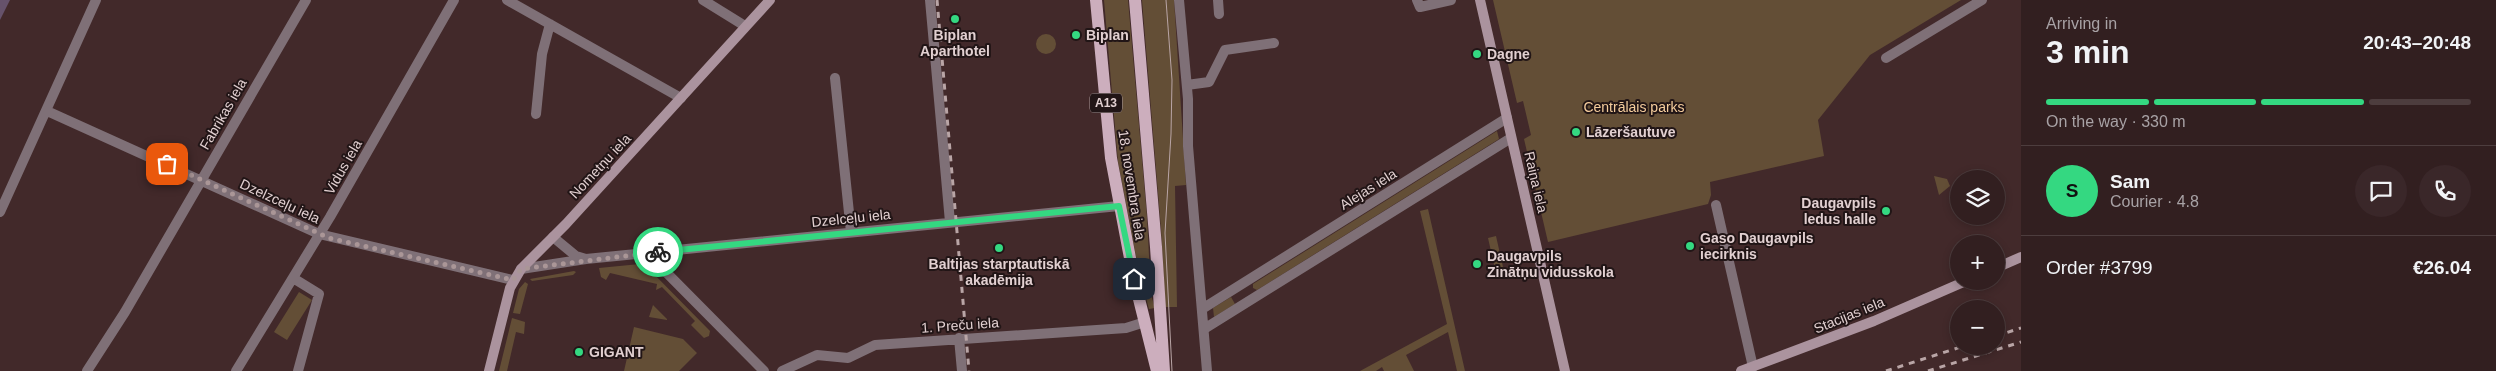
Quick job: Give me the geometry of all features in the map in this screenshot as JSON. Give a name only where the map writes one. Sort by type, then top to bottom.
[{"type":"main road","name":"18. novembra iela","points":[[1096,0],[1111,158],[1134,279],[1157,371]]},
{"type":"main road","name":"18. novembra iela","points":[[1135,0],[1156,247],[1164,371]]},
{"type":"street","points":[[0,212],[96,0]]},
{"type":"street","name":"Fabrikas iela","points":[[88,371],[125,312],[306,0]]},
{"type":"street","name":"Vidus iela","points":[[236,371],[319,234],[454,0]]},
{"type":"street","points":[[507,0],[681,98]]},
{"type":"street","points":[[703,0],[746,26]]},
{"type":"street","name":"Nometņu iela","points":[[489,371],[513,280],[521,269],[553,237],[770,0]]},
{"type":"street","points":[[930,0],[950,222]]},
{"type":"street","points":[[1179,0],[1187,84],[1188,146],[1207,371]]},
{"type":"street","points":[[1218,0],[1219,14]]},
{"type":"street","points":[[1417,0],[1420,7],[1451,0]]},
{"type":"street","name":"Raiņa iela","points":[[1480,0],[1565,371]]},
{"type":"street","points":[[1886,58],[1982,0]]},
{"type":"street","points":[[536,114],[542,54],[550,24]]},
{"type":"street","points":[[1187,84],[1210,82],[1225,50],[1274,43]]},
{"type":"street","points":[[834,78],[851,232]]},
{"type":"street","name":"Dzelzceļu iela","points":[[47,111],[319,234],[513,280]]},
{"type":"street","name":"Alejas iela","points":[[1202,309],[1507,118]]},
{"type":"street","points":[[1204,329],[1511,138]]},
{"type":"street","points":[[1716,205],[1753,367]]},
{"type":"street","name":"Dzelceļu iela","points":[[521,269],[586,259],[1119,206]]},
{"type":"street","points":[[553,237],[576,256],[586,259]]},
{"type":"street","points":[[647,253],[764,371]]},
{"type":"street","points":[[2005,264],[2021,257]]},
{"type":"street","points":[[293,278],[319,294],[298,371]]},
{"type":"street","points":[[1244,283],[1254,298]]},
{"type":"street","name":"Stacijas iela","points":[[1741,371],[1874,321],[1950,288]]},
{"type":"street","name":"1. Preču iela","points":[[782,371],[817,355],[848,358],[875,345],[1126,328],[1146,322]]},
{"type":"street","points":[[959,338],[962,371]]},
{"type":"green space","points":[[1104,0],[1128,0],[1147,217],[1151,295],[1155,308],[1149,309],[1139,272],[1118,162]]},
{"type":"green space","points":[[1142,0],[1174,0],[1186,185],[1175,186],[1177,307],[1165,307],[1161,229]]},
{"type":"green space","name":"Centrālais parks","points":[[1493,0],[1961,0],[1870,55],[1818,120],[1824,156],[1710,182],[1711,195],[1708,204],[1548,242],[1524,139],[1531,135],[1523,101],[1517,103]]},
{"type":"green space","points":[[1046,34],[1053,37],[1056,44],[1053,51],[1046,54],[1039,51],[1036,44],[1039,37]]},
{"type":"green space","points":[[1497,131],[1499,139],[1257,290],[1253,288],[1253,284]]},
{"type":"green space","points":[[1934,176],[1947,179],[1950,186],[1939,195]]},
{"type":"green space","points":[[1428,209],[1465,371],[1457,371],[1448,332],[1406,355],[1414,371],[1384,371],[1382,367],[1376,371],[1360,371],[1447,324],[1420,211]]},
{"type":"green space","points":[[1496,236],[1503,267],[1495,269],[1488,238]]},
{"type":"green space","points":[[640,264],[646,266],[710,331],[709,336],[704,338],[691,325],[695,321],[662,287],[656,290],[657,284],[610,273],[606,280],[601,277],[599,268]]},
{"type":"green space","points":[[576,272],[573,275],[532,281],[530,279]]},
{"type":"green space","points":[[525,282],[528,284],[520,314],[513,313],[519,289]]},
{"type":"green space","points":[[299,292],[312,300],[287,340],[274,332]]},
{"type":"green space","points":[[1231,297],[1235,304],[1214,317],[1213,308]]},
{"type":"green space","points":[[653,305],[667,319],[667,320],[649,317]]},
{"type":"green space","points":[[512,318],[525,322],[524,334],[516,332],[507,371],[499,371]]},
{"type":"green space","points":[[634,327],[683,339],[697,353],[679,371],[624,371]]},
{"type":"shaded area","points":[[0,0],[10,0],[0,20]]},
{"type":"tram line","points":[[1166,0],[1172,80],[1165,233],[1172,371]]},
{"type":"railway","points":[[937,0],[969,371]]},
{"type":"railway","points":[[2005,333],[2021,328]]},
{"type":"railway","points":[[1928,371],[2021,342]]},
{"type":"railway","points":[[1886,371],[1950,350]]},
{"type":"way so far","points":[[167,164],[329,238],[513,280],[521,269],[578,262],[586,259],[658,252]]},
{"type":"place","name":"Biplan Aparthotel","points":[[955,19]]},
{"type":"place","name":"Biplan","points":[[1076,35]]},
{"type":"place","name":"Dagne","points":[[1477,54]]},
{"type":"place","name":"Lāzeršautuve","points":[[1576,132]]},
{"type":"place","name":"Daugavpils ledus halle","points":[[1886,211]]},
{"type":"place","name":"Gaso Daugavpils iecirknis","points":[[1690,246]]},
{"type":"place","name":"Baltijas starptautiskā akadēmija","points":[[999,248]]},
{"type":"place","name":"Daugavpils Zinātņu vidusskola","points":[[1477,264]]},
{"type":"place","name":"GIGANT","points":[[579,352]]},
{"type":"route","points":[[658,252],[1119,206],[1134,279]]}]
